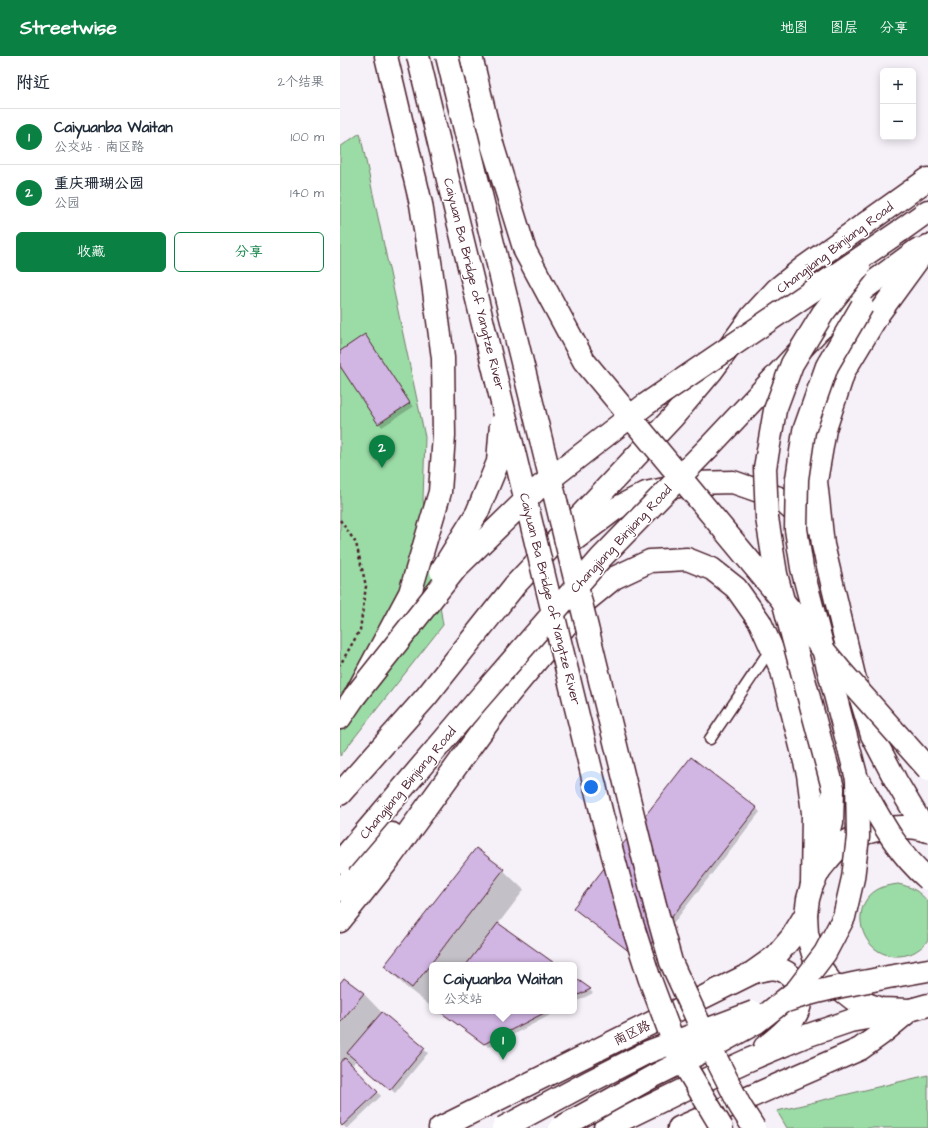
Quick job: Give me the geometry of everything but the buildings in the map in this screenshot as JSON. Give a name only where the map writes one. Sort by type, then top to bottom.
[{"type":"main road","points":[[340,718],[410,593],[440,492],[444,435],[443,358],[431,268],[421,204],[386,56]]},
{"type":"main road","name":"Caiyuan Ba Bridge of Yangtze River","points":[[418,56],[598,799],[628,911],[648,977],[678,1054],[722,1128]]},
{"type":"main road","points":[[447,56],[655,905],[671,962],[706,1038],[740,1106],[754,1128]]},
{"type":"main road","points":[[471,56],[492,144],[525,251],[584,362],[841,671],[928,769]]},
{"type":"main road","points":[[348,702],[447,562],[477,513],[498,462],[504,393],[504,323],[492,144]]},
{"type":"main road","name":"Changjiang Binjiang Road","points":[[340,794],[426,697],[515,585],[673,417],[711,372],[752,316],[777,289],[803,268],[928,179]]},
{"type":"main road","points":[[348,702],[457,567],[536,490],[645,405],[928,211]]},
{"type":"main road","points":[[900,230],[858,268],[822,313],[792,364],[775,410],[765,468],[767,518],[776,574],[833,788],[832,823],[808,899],[806,914],[807,934],[814,957],[830,981],[854,999],[881,1009],[923,1010]]},
{"type":"main road","points":[[560,1128],[652,1077],[710,1048],[757,1022],[796,990],[826,953],[844,916],[853,878],[858,837],[857,779],[802,568],[796,529],[797,479],[804,431],[827,366],[862,306],[891,275],[928,242]]},
{"type":"main road","name":"Changjiang Binjiang Road","points":[[340,862],[601,558],[710,446],[819,330],[864,289],[928,242]]},
{"type":"main road","points":[[927,831],[896,782],[872,735],[854,676],[823,545],[816,481],[825,429],[844,371],[879,312],[928,246]]},
{"type":"main road","points":[[515,585],[615,509],[646,493],[693,483],[733,482],[780,498],[808,524],[823,545]]},
{"type":"main road","points":[[340,922],[387,862],[508,695],[587,600],[614,578],[650,561],[687,559],[712,569],[736,588],[760,622],[782,671],[808,774],[813,813],[816,877]]},
{"type":"main road","points":[[340,890],[469,750]]},
{"type":"main road","points":[[857,779],[890,837],[918,870],[928,879]]},
{"type":"main road","points":[[816,877],[841,846],[867,832],[896,826],[927,831]]},
{"type":"main road","name":"南区路","points":[[440,1128],[752,973],[776,956],[792,937],[806,914]]},
{"type":"main road","points":[[746,1061],[782,1034],[793,1020],[800,1007],[800,992],[795,980],[788,973],[778,968],[752,973]]},
{"type":"main road","points":[[503,1128],[648,1052],[727,1021],[801,996],[861,982],[928,970]]},
{"type":"main road","points":[[605,1128],[681,1090],[803,1037],[850,1021],[923,1010]]},
{"type":"main road","points":[[679,1128],[860,1049],[881,1034],[923,1010]]},
{"type":"lane","points":[[710,739],[772,647]]},
{"type":"path","points":[[340,520],[356,543],[366,586],[360,630],[340,665]]},
{"type":"green space","points":[[360,133],[425,437],[423,500],[443,625],[340,756],[340,147]]},
{"type":"green space","points":[[898,884],[915,890],[928,902],[928,939],[923,946],[910,954],[893,956],[879,952],[869,943],[863,930],[861,917],[864,904],[872,893],[886,886]]},
{"type":"green space","points":[[928,1075],[928,1128],[787,1128],[777,1111]]},
{"type":"railway","points":[[414,56],[602,827],[633,939],[680,1057],[719,1128]]},
{"type":"railway","points":[[425,56],[612,824],[643,931],[664,995],[692,1057],[732,1128]]},
{"type":"place","name":"重庆珊瑚公园","points":[[382,468]]},
{"type":"place","name":"Caiyuanba Waitan","points":[[503,1060]]}]
